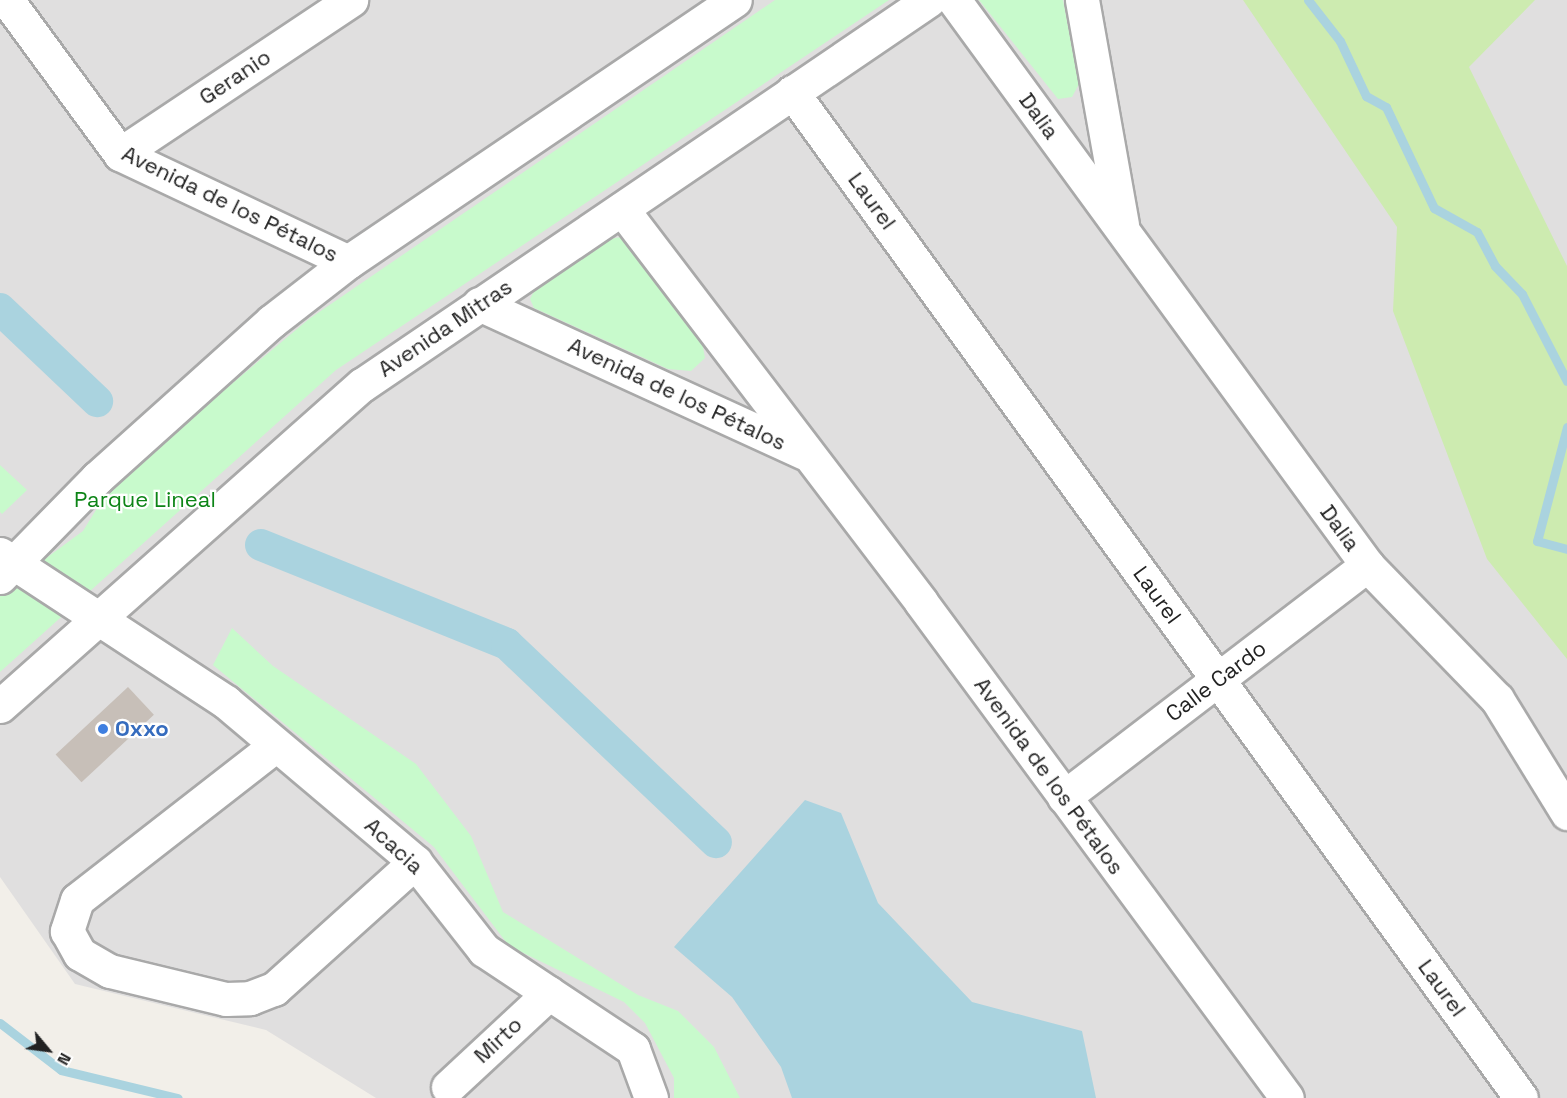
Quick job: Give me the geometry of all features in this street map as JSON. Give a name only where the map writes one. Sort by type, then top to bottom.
[{"type":"street","name":"Geranio","points":[[120,154],[351,0]]},
{"type":"street","points":[[4,564],[169,411],[348,262],[735,0]]},
{"type":"street","name":"Avenida Mitras","points":[[0,706],[103,618],[362,385],[929,0]]},
{"type":"street","name":"Dalia","points":[[954,0],[1368,565],[1476,672],[1567,813]]},
{"type":"street","name":"Dalia","points":[[1082,0],[1123,232]]},
{"type":"street","name":"Avenida de los Pétalos","points":[[12,2],[120,154],[348,262]]},
{"type":"street","name":"Laurel","points":[[792,92],[1521,1098]]},
{"type":"street","name":"Avenida de los Pétalos","points":[[622,209],[809,455],[1287,1098]]},
{"type":"street","name":"Avenida de los Pétalos","points":[[479,304],[809,455]]},
{"type":"street","name":"Acacia","points":[[4,564],[103,618],[217,695],[415,862],[484,950],[633,1049],[651,1098]]},
{"type":"street","name":"Calle Cardo","points":[[1064,798],[1368,565]]},
{"type":"street","points":[[276,745],[92,885],[68,917],[71,942],[92,964],[226,999],[250,998],[274,989],[415,862]]},
{"type":"street","name":"Mirto","points":[[448,1087],[549,993]]},
{"type":"shaded area","points":[[0,0],[1567,0],[1567,1098],[376,1098],[266,1030],[75,984],[0,877]]},
{"type":"green space","name":"Parque Lineal","points":[[775,0],[889,0],[336,370],[0,672],[0,592],[83,531],[112,484],[309,319]]},
{"type":"green space","points":[[979,0],[1063,0],[1079,84],[1072,97],[1058,99]]},
{"type":"green space","points":[[1243,0],[1535,0],[1469,67],[1567,266],[1567,659],[1487,559],[1393,311],[1397,227]]},
{"type":"green space","points":[[622,237],[702,342],[705,358],[691,371],[668,369],[534,308],[530,299],[535,289],[609,239]]},
{"type":"green space","points":[[0,465],[27,490],[2,514],[0,512]]},
{"type":"green space","points":[[232,628],[273,666],[416,764],[471,836],[503,912],[638,995],[678,1011],[714,1047],[740,1098],[674,1098],[674,1078],[645,1023],[624,1002],[509,946],[434,847],[213,665]]},
{"type":"water","points":[[805,800],[841,813],[878,903],[972,1002],[1082,1031],[1096,1098],[792,1098],[781,1067],[732,997],[674,947]]},
{"type":"building","name":"Oxxo","points":[[128,687],[154,715],[82,782],[56,755]]},
{"type":"waterway","points":[[1308,0],[1340,41],[1366,96],[1386,107],[1434,208],[1477,232],[1495,266],[1522,294],[1567,381]]},
{"type":"waterway","points":[[0,309],[97,401]]},
{"type":"waterway","points":[[1567,427],[1537,541],[1567,549]]},
{"type":"waterway","points":[[261,545],[507,644],[716,842]]},
{"type":"waterway","points":[[0,1023],[61,1070],[178,1098]]},
{"type":"place","name":"Oxxo","points":[[103,729]]}]
